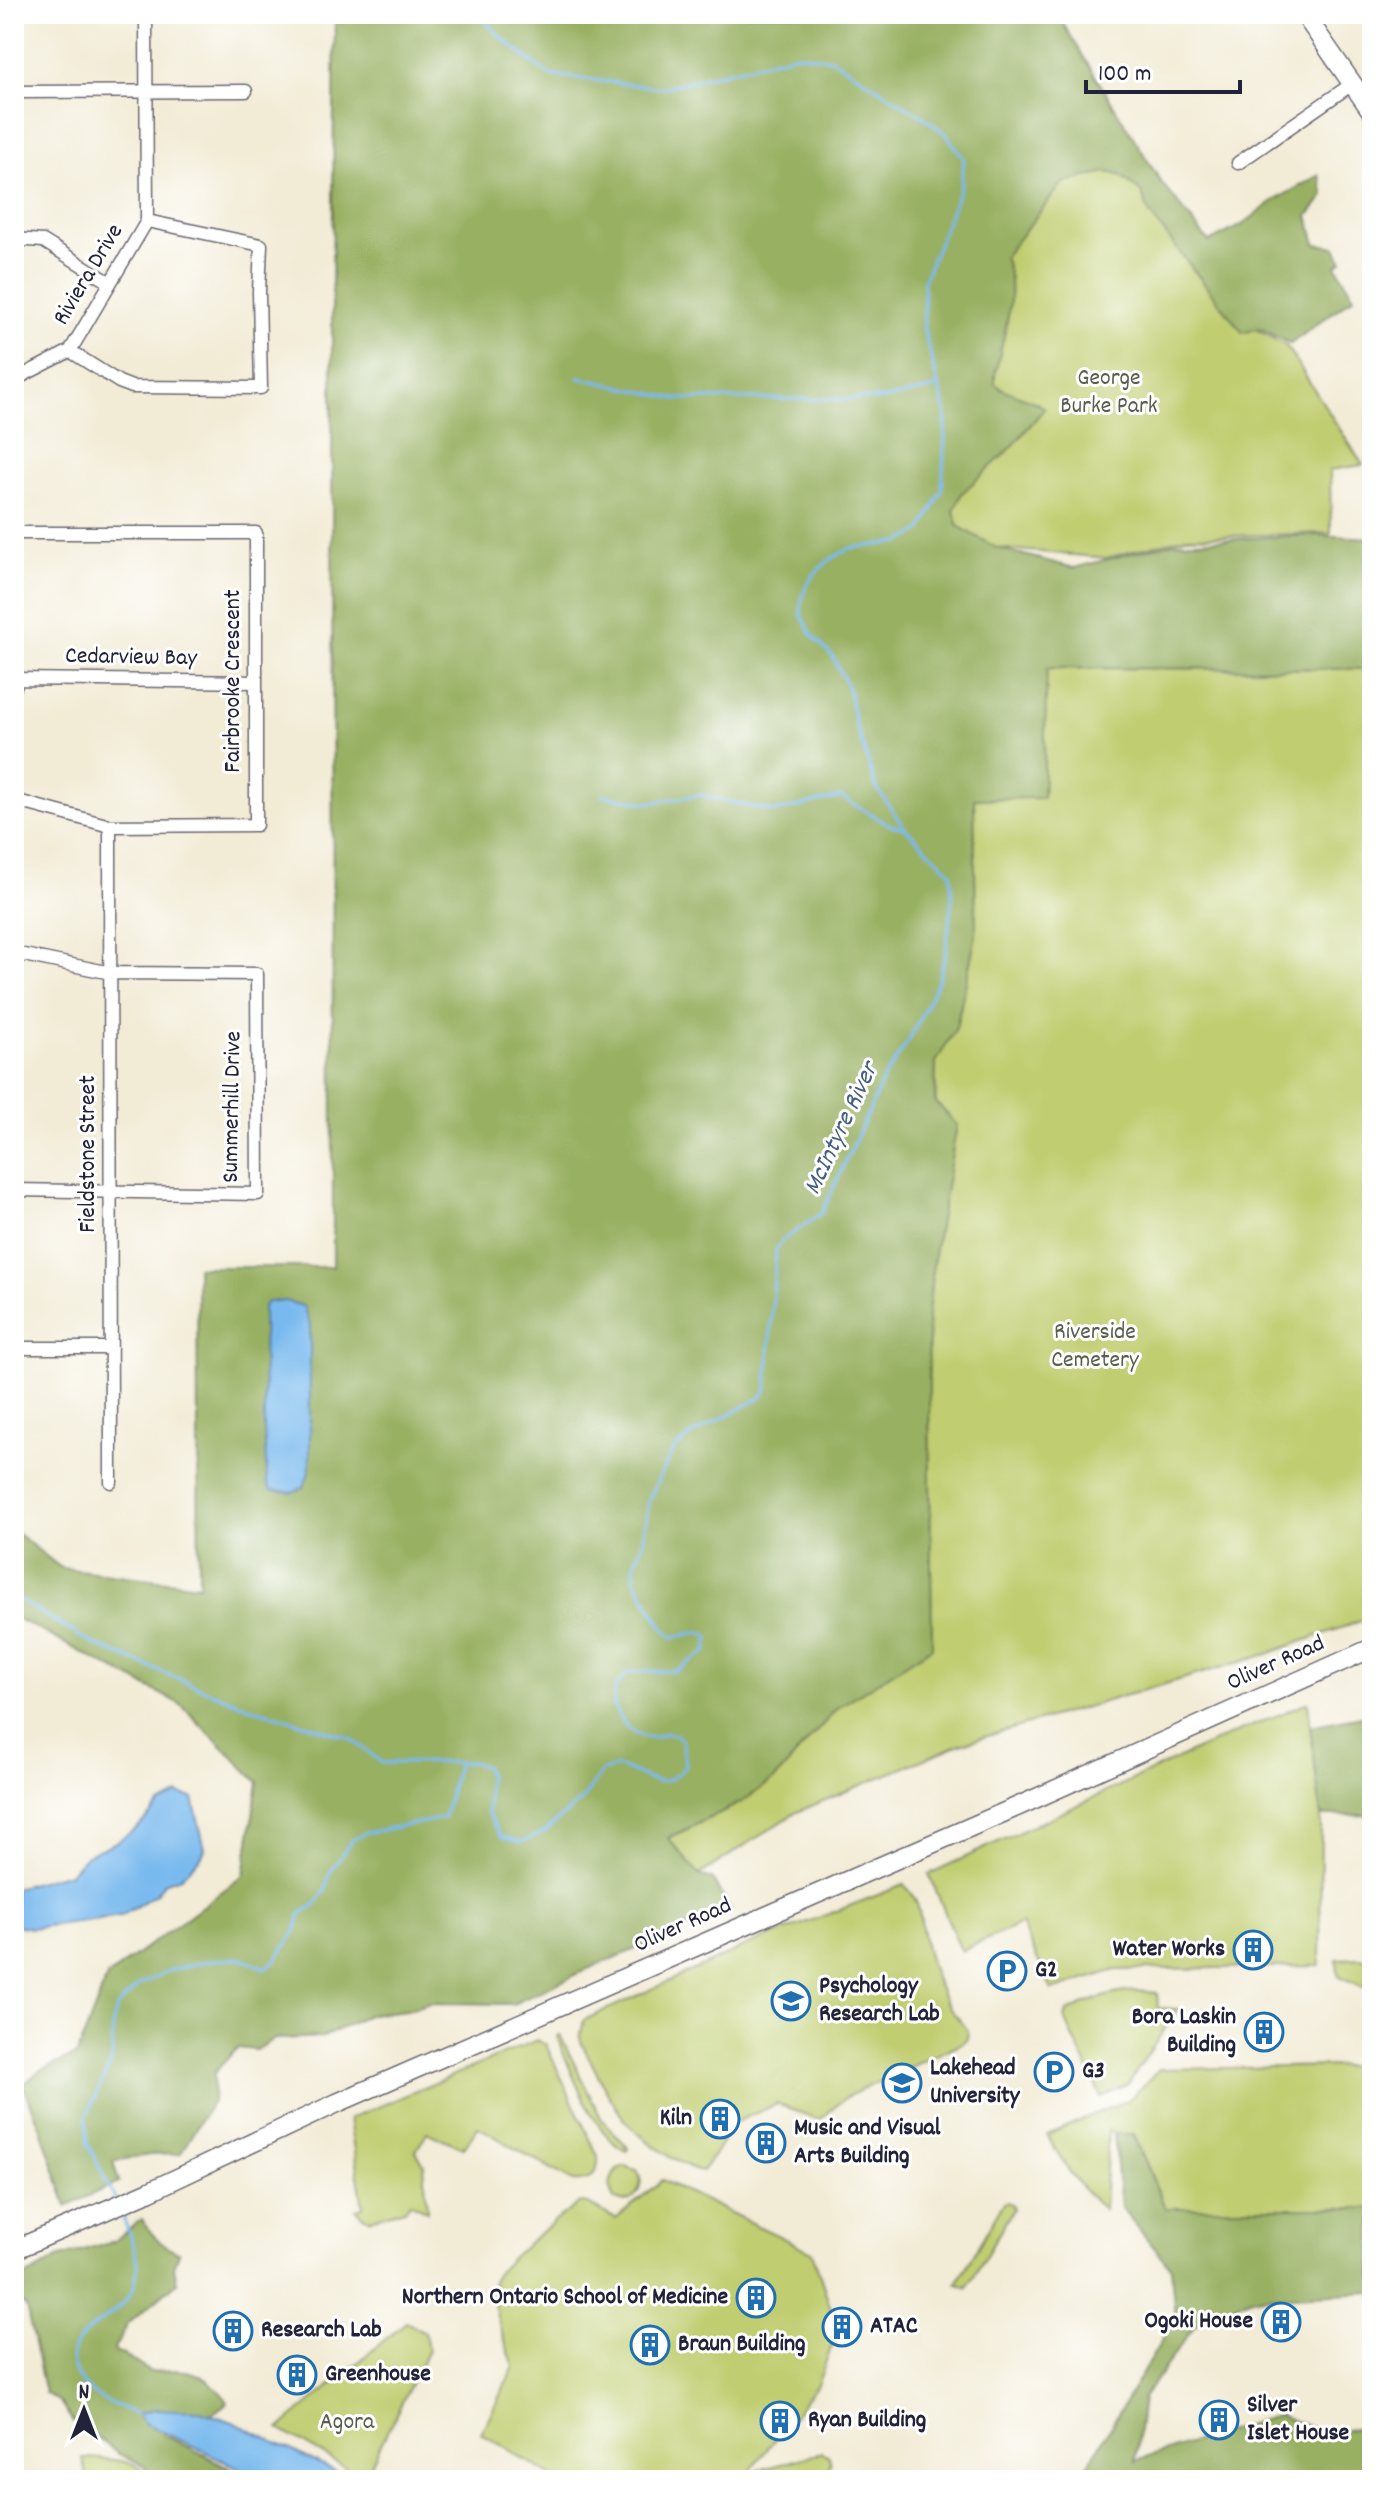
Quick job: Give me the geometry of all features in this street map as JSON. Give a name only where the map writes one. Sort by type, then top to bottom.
[{"type":"main road","points":[[1304,14],[1372,112]]},
{"type":"main road","name":"Oliver Road","points":[[14,2250],[95,2216],[337,2103],[1021,1805],[1372,1648]]},
{"type":"street","name":"Riviera Drive","points":[[14,380],[70,351],[147,221],[146,14]]},
{"type":"street","points":[[1238,163],[1352,84]]},
{"type":"street","points":[[14,92],[246,91]]},
{"type":"street","points":[[70,351],[132,387],[261,388],[261,245],[147,221]]},
{"type":"street","points":[[14,239],[43,241],[109,282]]},
{"type":"street","name":"Fairbrooke Crescent","points":[[14,533],[256,533],[256,825],[110,826],[14,800]]},
{"type":"street","name":"Cedarview Bay","points":[[14,690],[17,679],[256,682]]},
{"type":"street","name":"Fieldstone Street","points":[[110,826],[111,1482]]},
{"type":"street","points":[[14,953],[111,973]]},
{"type":"street","name":"Summerhill Drive","points":[[14,1190],[258,1194],[257,974],[111,973]]},
{"type":"street","points":[[14,1348],[111,1348]]},
{"type":"green space","points":[[335,14],[1057,14],[1161,182],[1209,242],[1242,225],[1272,202],[1319,175],[1324,196],[1308,216],[1316,244],[1336,247],[1342,261],[1336,265],[1354,297],[1290,344],[1259,328],[1243,333],[1149,213],[1142,193],[1120,175],[1106,172],[1063,183],[1004,257],[1010,300],[995,384],[1045,408],[1012,447],[962,493],[954,510],[958,526],[997,548],[1074,568],[1175,542],[1314,535],[1372,538],[1372,669],[1047,668],[1043,798],[974,799],[976,935],[956,1028],[936,1062],[935,1101],[957,1125],[934,1255],[928,1314],[932,1647],[837,1708],[775,1779],[740,1803],[668,1838],[699,1875],[712,1879],[731,1910],[592,1967],[513,2004],[430,2003],[407,2010],[370,2014],[323,2037],[275,2039],[256,2050],[237,2048],[214,2073],[213,2100],[180,2154],[113,2161],[119,2182],[67,2206],[23,2085],[39,2071],[77,2055],[107,1977],[244,1875],[258,1782],[180,1704],[14,1617],[14,1531],[61,1568],[199,1585],[197,1267],[333,1267],[332,292]]},
{"type":"green space","name":"George Burke Park","points":[[1141,153],[1213,269],[1258,330],[1286,346],[1363,465],[1330,470],[1331,533],[1186,537],[1106,558],[997,548],[925,537],[968,196]]},
{"type":"green space","name":"Riverside Cemetery","points":[[1046,668],[1372,669],[1372,1617],[1264,1655],[960,1744],[797,1812],[699,1875],[667,1839],[740,1803],[775,1779],[837,1708],[932,1646],[928,1314],[934,1255],[936,1061],[956,1028],[976,935],[974,799],[1043,797]]},
{"type":"green space","points":[[1308,1702],[1321,1816],[1320,1966],[1116,1970],[1052,1990],[1021,1924],[961,1951],[929,1874],[1203,1747]]},
{"type":"green space","points":[[1372,1714],[1372,1815],[1321,1816],[1310,1726]]},
{"type":"green space","points":[[904,1885],[918,1906],[926,1949],[938,1986],[949,2007],[968,2031],[962,2043],[846,2097],[822,2118],[817,2119],[777,2104],[733,2123],[702,2171],[683,2164],[661,2150],[625,2120],[582,2044],[580,2038],[584,2020],[753,1943]]},
{"type":"green space","points":[[1372,1958],[1372,2023],[1370,1990],[1338,1975],[1337,1959]]},
{"type":"green space","points":[[1137,1991],[1157,1993],[1158,2008],[1178,2009],[1128,2084],[1101,2097],[1065,2019],[1067,2012],[1101,1998]]},
{"type":"green space","points":[[560,2035],[602,2120],[626,2145],[627,2151],[604,2132],[594,2118],[558,2040]]},
{"type":"green space","points":[[1372,2035],[1372,2208],[1165,2208],[1134,2134],[1114,2134],[1108,2130],[1104,2209],[1065,2166],[1047,2135],[1130,2099],[1159,2069],[1350,2066],[1366,2055]]},
{"type":"green space","points":[[537,2040],[546,2045],[598,2156],[593,2176],[573,2181],[478,2127],[464,2148],[427,2132],[416,2151],[424,2165],[427,2211],[410,2202],[405,2209],[370,2219],[362,2216],[356,2209],[363,2207],[349,2119]]},
{"type":"green space","points":[[1114,2134],[1133,2134],[1165,2208],[1372,2208],[1372,2292],[1251,2298],[1196,2324],[1143,2398],[1135,2461],[1278,2415],[1329,2434],[1372,2424],[1372,2463],[1345,2472],[1279,2480],[1079,2480],[1175,2318],[1171,2268],[1121,2207]]},
{"type":"green space","points":[[624,2166],[637,2170],[640,2180],[637,2193],[625,2202],[614,2199],[610,2185],[613,2176]]},
{"type":"green space","points":[[662,2180],[812,2252],[838,2329],[817,2385],[743,2480],[559,2480],[481,2433],[514,2367],[496,2313],[493,2282],[505,2264],[579,2203],[588,2204],[616,2219]]},
{"type":"green space","points":[[1007,2202],[1013,2209],[967,2288],[957,2283],[1003,2203]]},
{"type":"green space","points":[[142,2219],[158,2239],[179,2253],[174,2267],[177,2282],[128,2324],[114,2349],[150,2372],[175,2370],[195,2373],[220,2391],[228,2402],[215,2412],[164,2435],[254,2480],[155,2480],[144,2466],[120,2455],[73,2422],[60,2402],[45,2393],[26,2307],[17,2299],[24,2278],[60,2257],[114,2241]]},
{"type":"green space","name":"Agora","points":[[406,2322],[425,2332],[428,2350],[364,2478],[279,2429]]},
{"type":"green space","points":[[821,2453],[829,2457],[831,2464],[822,2480],[757,2480],[758,2470]]},
{"type":"green space","points":[[82,2458],[130,2464],[153,2480],[88,2480]]},
{"type":"water","points":[[286,1301],[303,1306],[310,1325],[310,1468],[304,1488],[292,1492],[271,1490],[267,1481],[264,1431],[263,1307],[267,1302]]},
{"type":"water","points":[[178,1794],[193,1798],[205,1849],[181,1877],[164,1883],[156,1894],[121,1916],[31,1928],[14,1925],[14,1888],[70,1873],[87,1855],[116,1842],[138,1827],[160,1804]]},
{"type":"water","points":[[154,2409],[200,2411],[233,2422],[352,2480],[258,2480],[240,2468],[144,2423],[137,2414]]},
{"type":"waterway","name":"McIntyre River","points":[[14,1597],[93,1644],[248,1707],[350,1738],[382,1763],[472,1762],[485,1767],[488,1814],[502,1837],[522,1842],[544,1832],[583,1799],[602,1771],[619,1768],[654,1781],[669,1780],[685,1766],[683,1743],[677,1735],[665,1733],[645,1737],[635,1733],[615,1708],[616,1687],[629,1672],[676,1671],[707,1651],[709,1636],[700,1632],[673,1637],[663,1628],[635,1580],[634,1565],[643,1543],[649,1499],[673,1450],[693,1434],[762,1397],[767,1388],[776,1250],[783,1240],[822,1213],[884,1078],[909,1040],[937,984],[946,953],[952,897],[951,872],[905,828],[876,787],[855,722],[849,690],[833,657],[812,635],[801,614],[807,585],[832,558],[851,548],[901,542],[921,531],[942,491],[946,415],[924,330],[924,280],[961,186],[964,159],[947,135],[928,120],[832,59],[797,54],[662,88],[549,75],[498,35],[479,14]]},
{"type":"waterway","points":[[579,378],[677,399],[886,399],[939,387]]},
{"type":"waterway","points":[[601,795],[647,803],[700,795],[775,812],[841,797],[890,825],[904,828]]},
{"type":"waterway","name":"McIntyre River","points":[[115,2199],[88,2144],[86,2118],[112,2060],[117,2007],[138,1986],[189,1965],[242,1958],[265,1968],[276,1960],[296,1932],[301,1914],[316,1904],[326,1889],[329,1874],[352,1840],[366,1833],[444,1818],[457,1764]]},
{"type":"waterway","name":"McIntyre River","points":[[121,2213],[136,2257],[135,2284],[120,2307],[76,2344],[72,2355],[74,2368],[84,2386],[108,2402],[137,2414]]},
{"type":"waterway","name":"McIntyre River","points":[[236,2480],[240,2468]]},
{"type":"place","name":"Water Works","points":[[1253,1950]]},
{"type":"place","name":"G2","points":[[1007,1971]]},
{"type":"place","name":"Psychology Research Lab","points":[[791,2001]]},
{"type":"place","name":"Bora Laskin Building","points":[[1264,2032]]},
{"type":"place","name":"G3","points":[[1054,2072]]},
{"type":"place","name":"Lakehead University","points":[[902,2083]]},
{"type":"place","name":"Kiln","points":[[720,2119]]},
{"type":"place","name":"Music and Visual Arts Building","points":[[766,2143]]},
{"type":"place","name":"Northern Ontario School of Medicine","points":[[756,2298]]},
{"type":"place","name":"Ogoki House","points":[[1281,2322]]},
{"type":"place","name":"ATAC","points":[[842,2327]]},
{"type":"place","name":"Research Lab","points":[[233,2331]]},
{"type":"place","name":"Braun Building","points":[[650,2345]]},
{"type":"place","name":"Greenhouse","points":[[297,2375]]},
{"type":"place","name":"Silver Islet House","points":[[1219,2420]]},
{"type":"place","name":"Ryan Building","points":[[780,2421]]}]
